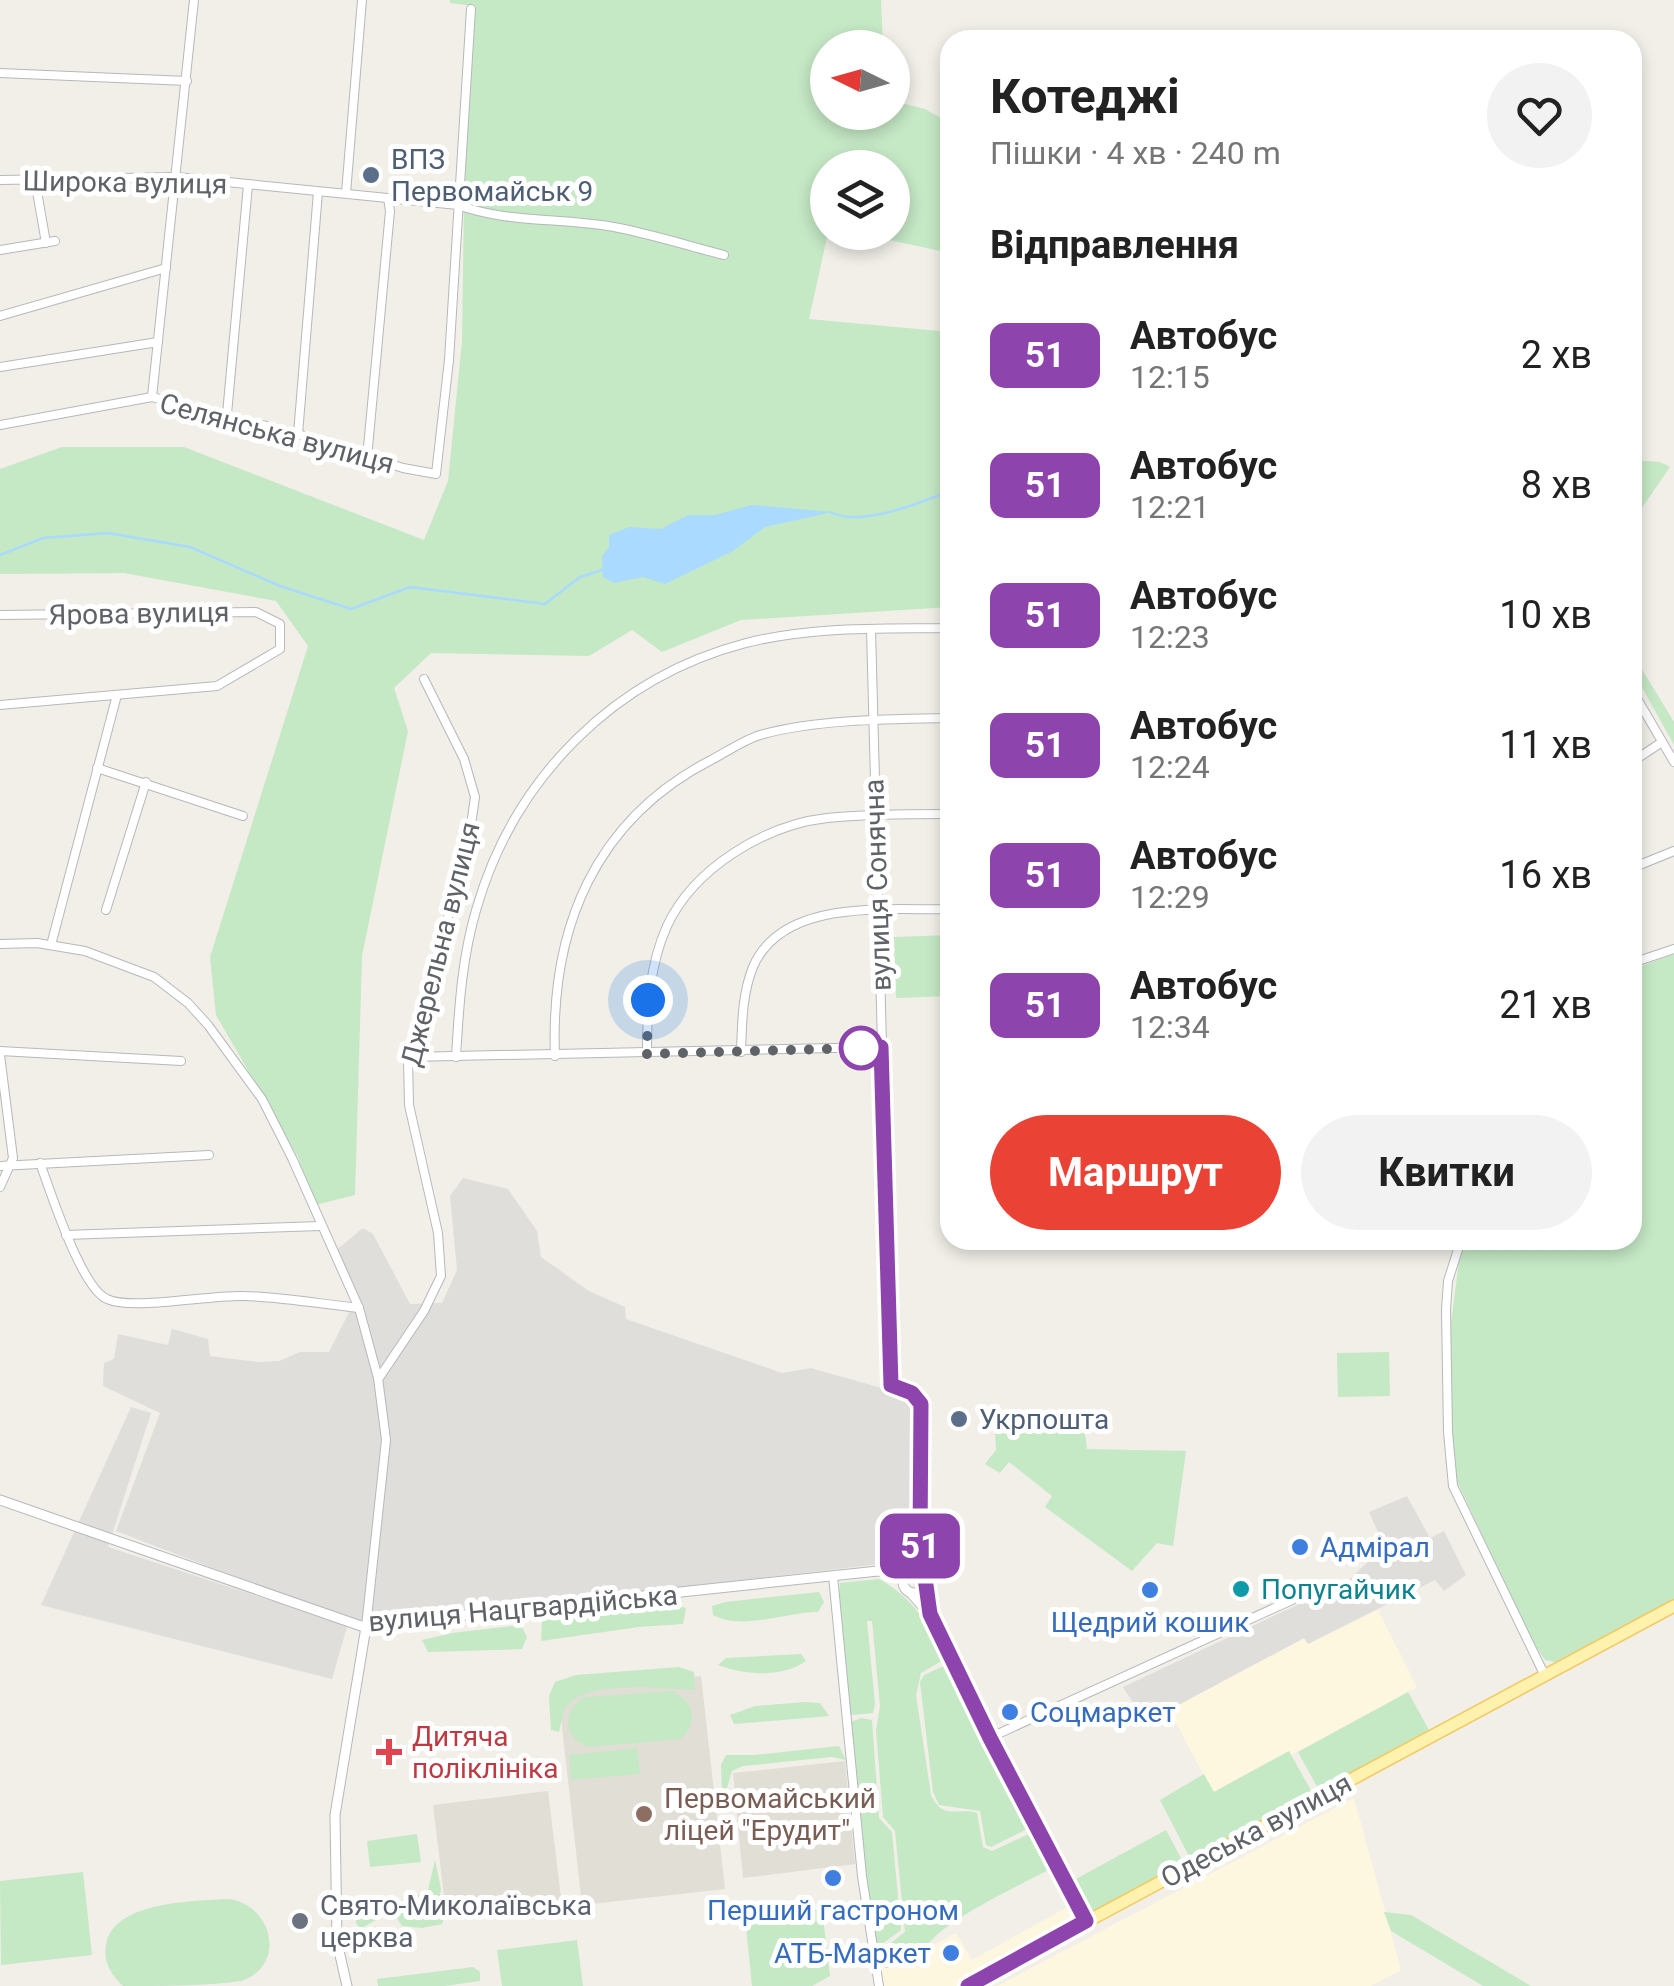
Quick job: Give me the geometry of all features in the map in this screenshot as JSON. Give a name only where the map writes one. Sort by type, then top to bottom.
[{"type":"main road","name":"Одеська вулиця","points":[[968,1986],[1674,1606]]},
{"type":"street","points":[[152,397],[194,0]]},
{"type":"street","points":[[346,193],[362,0]]},
{"type":"street","points":[[458,204],[471,9]]},
{"type":"street","points":[[0,73],[187,80]]},
{"type":"street","name":"Широка вулиця","points":[[0,180],[177,177],[458,204],[478,212],[520,219],[617,227],[724,254]]},
{"type":"street","points":[[0,250],[50,242],[35,180]]},
{"type":"street","points":[[226,414],[248,185]]},
{"type":"street","points":[[298,434],[318,192]]},
{"type":"street","points":[[367,458],[390,211],[388,198]]},
{"type":"street","name":"Селянська вулиця","points":[[0,425],[152,397],[436,474],[458,204]]},
{"type":"street","points":[[0,316],[166,268]]},
{"type":"street","points":[[0,367],[158,342]]},
{"type":"street","name":"Ярова вулиця","points":[[0,615],[256,612],[280,624],[280,650],[217,686],[117,696]]},
{"type":"street","points":[[456,1057],[463,969],[486,878],[500,845],[529,797],[574,740],[643,684],[700,657],[748,642],[806,632],[940,628]]},
{"type":"street","name":"вулиця Сонячна","points":[[871,629],[891,1385],[912,1393],[921,1404],[923,1581],[930,1614],[1086,1921]]},
{"type":"street","name":"Джерельна вулиця","points":[[378,1378],[424,1311],[440,1276],[438,1233],[409,1105],[408,1056],[467,853],[474,796],[464,759],[424,680]]},
{"type":"street","points":[[0,706],[117,696],[51,945]]},
{"type":"street","points":[[1642,707],[1674,762]]},
{"type":"street","points":[[555,1056],[555,987],[570,918],[588,877],[628,822],[662,790],[758,736],[871,720],[940,718]]},
{"type":"street","points":[[1642,755],[1662,742]]},
{"type":"street","points":[[97,768],[243,816]]},
{"type":"street","points":[[106,910],[146,782]]},
{"type":"street","points":[[647,1054],[648,1000],[660,945],[669,922],[717,865],[760,836],[826,818],[940,814]]},
{"type":"street","points":[[1642,864],[1674,850]]},
{"type":"street","points":[[741,1052],[745,994],[753,966],[775,939],[814,916],[841,911],[940,909]]},
{"type":"street","points":[[0,944],[51,945],[127,964],[154,976],[188,1003],[262,1099],[359,1308],[378,1378],[386,1440],[366,1626],[335,1815],[336,1942],[347,1986]]},
{"type":"street","points":[[1642,959],[1674,948]]},
{"type":"street","points":[[408,1056],[881,1047]]},
{"type":"street","points":[[0,1187],[5,1166],[13,1158],[0,1053],[181,1061]]},
{"type":"street","points":[[5,1166],[209,1155]]},
{"type":"street","points":[[40,1163],[66,1235],[97,1290],[107,1300],[243,1295],[359,1308]]},
{"type":"street","points":[[66,1235],[320,1226]]},
{"type":"street","points":[[1457,1250],[1448,1281],[1446,1310],[1453,1486],[1545,1676]]},
{"type":"street","name":"вулиця Нацгвардійська","points":[[0,1500],[366,1626],[886,1571],[909,1572],[923,1581]]},
{"type":"street","name":"вулиця Сонячна","points":[[909,1572],[920,1542]]},
{"type":"street","points":[[886,1571],[908,1590],[917,1592],[923,1581]]},
{"type":"street","points":[[908,1590],[903,1582],[909,1572]]},
{"type":"street","points":[[833,1576],[862,1876],[880,1986]]},
{"type":"street","name":"вулиця Сонячна","points":[[908,1590],[930,1614]]},
{"type":"street","points":[[990,1738],[1292,1600]]},
{"type":"shaded area","points":[[463,1178],[508,1189],[537,1231],[541,1257],[589,1291],[625,1307],[626,1319],[782,1373],[811,1368],[913,1397],[918,1403],[914,1529],[892,1531],[898,1562],[360,1624],[349,1620],[332,1679],[41,1605],[131,1407],[151,1413],[108,1547],[272,1601],[272,1591],[116,1531],[160,1413],[103,1386],[104,1363],[114,1359],[118,1334],[168,1345],[172,1329],[208,1339],[210,1356],[258,1362],[279,1361],[300,1352],[329,1352],[353,1304],[335,1251],[363,1228],[373,1234],[410,1304],[442,1303],[457,1270],[450,1196]]},
{"type":"shaded area","points":[[1407,1496],[1430,1538],[1444,1531],[1466,1575],[1444,1591],[1435,1580],[1308,1644],[1304,1638],[1169,1710],[1143,1718],[1123,1687],[1348,1581],[1384,1546],[1369,1512]]},
{"type":"shaded area","points":[[1378,1610],[1417,1687],[1213,1792],[1169,1710],[1305,1638],[1308,1644]]},
{"type":"shaded area","name":"Первомайський ліцей \"Ерудит\"","points":[[701,1676],[725,1889],[582,1905],[558,1692]]},
{"type":"shaded area","points":[[845,1761],[855,1864],[743,1878],[733,1773]]},
{"type":"shaded area","points":[[548,1791],[562,1906],[447,1920],[433,1805]]},
{"type":"shaded area","points":[[1354,1798],[1401,1970],[1371,1986],[997,1986]]},
{"type":"shaded area","points":[[1071,1905],[1079,1920],[957,1986],[882,1986],[879,1968],[892,1968],[956,1933],[972,1960]]},
{"type":"green space","points":[[450,0],[881,0],[882,30],[810,30],[810,130],[910,130],[910,105],[940,117],[940,251],[910,244],[910,150],[810,150],[810,250],[824,250],[809,319],[940,331],[940,608],[741,620],[662,652],[632,630],[589,656],[431,653],[394,688],[408,731],[362,956],[355,1195],[315,1205],[298,1157],[216,1015],[210,957],[308,646],[276,601],[124,573],[0,574],[0,469],[62,447],[184,447],[424,540],[448,481],[462,341],[474,6]]},
{"type":"green space","points":[[1642,461],[1670,467],[1642,508]]},
{"type":"green space","points":[[1642,669],[1674,722],[1674,745],[1642,687]]},
{"type":"green space","points":[[940,935],[940,996],[896,998],[894,937]]},
{"type":"green space","points":[[1674,954],[1674,1599],[1555,1662],[1545,1660],[1533,1642],[1456,1479],[1448,1419],[1447,1353],[1461,1250],[1642,1250],[1642,966]]},
{"type":"green space","points":[[1389,1352],[1390,1396],[1338,1397],[1337,1353]]},
{"type":"green space","points":[[1082,1412],[1087,1449],[1186,1451],[1173,1546],[1157,1543],[1132,1571],[1045,1507],[1052,1496],[1009,1462],[1000,1473],[985,1464],[996,1450],[994,1415]]},
{"type":"green space","points":[[879,1579],[919,1613],[945,1659],[921,1673],[916,1695],[931,1795],[945,1811],[977,1813],[983,1847],[992,1851],[1033,1832],[1052,1868],[963,1916],[926,1949],[891,1968],[879,1968],[877,1954],[905,1932],[895,1831],[883,1817],[876,1730],[880,1706],[872,1621],[867,1621],[875,1704],[873,1713],[853,1715],[849,1712],[839,1594],[840,1583]]},
{"type":"green space","points":[[819,1592],[824,1602],[818,1612],[751,1621],[713,1615],[712,1606],[725,1602]]},
{"type":"green space","points":[[670,1604],[686,1608],[683,1624],[541,1641],[542,1621],[619,1607]]},
{"type":"green space","points":[[521,1625],[527,1637],[522,1649],[428,1652],[422,1640],[452,1633]]},
{"type":"green space","points":[[801,1654],[806,1661],[775,1672],[751,1673],[718,1665],[726,1658]]},
{"type":"green space","points":[[948,1664],[1031,1827],[991,1847],[986,1845],[980,1811],[939,1805],[933,1792],[920,1682],[924,1675]]},
{"type":"green space","points":[[679,1667],[694,1672],[695,1690],[645,1687],[588,1693],[574,1699],[565,1709],[559,1732],[551,1730],[549,1696],[555,1682],[576,1675]]},
{"type":"green space","points":[[672,1691],[685,1700],[692,1712],[690,1726],[681,1739],[588,1747],[570,1731],[572,1709],[585,1697]]},
{"type":"green space","points":[[1408,1692],[1429,1730],[1319,1790],[1298,1752]]},
{"type":"green space","points":[[820,1703],[829,1716],[734,1724],[730,1715],[755,1706]]},
{"type":"green space","points":[[861,1718],[872,1720],[879,1818],[892,1832],[901,1930],[878,1947],[865,1882],[851,1722]]},
{"type":"green space","points":[[839,1746],[846,1760],[832,1757],[743,1766],[732,1771],[726,1791],[722,1792],[721,1765],[726,1755]]},
{"type":"green space","points":[[637,1748],[640,1774],[571,1780],[569,1755]]},
{"type":"green space","points":[[1289,1751],[1313,1794],[1191,1860],[1160,1800],[1204,1774],[1214,1792]]},
{"type":"green space","points":[[1166,1830],[1184,1864],[1092,1915],[1074,1880]]},
{"type":"green space","points":[[417,1834],[421,1862],[370,1867],[367,1841]]},
{"type":"green space","points":[[435,1860],[441,1889],[439,1901],[446,1910],[442,1924],[402,1926],[396,1917],[383,1916],[360,1929],[356,1923],[357,1908],[366,1903],[398,1902],[428,1890]]},
{"type":"green space","points":[[83,1872],[92,1955],[1,1965],[0,1881]]},
{"type":"green space","points":[[229,1899],[256,1912],[269,1937],[265,1963],[255,1973],[227,1983],[123,1986],[112,1973],[106,1945],[112,1930],[123,1920],[157,1906]]},
{"type":"green space","points":[[822,1909],[830,1976],[812,1986],[752,1986],[745,1917]]},
{"type":"green space","points":[[1384,1912],[1411,1915],[1531,1986],[1483,1986],[1391,1931]]},
{"type":"green space","points":[[577,1940],[583,1986],[502,1986],[497,1950]]},
{"type":"green space","points":[[473,1967],[480,1972],[480,1981],[445,1986],[378,1986],[377,1979]]},
{"type":"water","points":[[752,505],[833,512],[765,527],[733,551],[665,584],[643,577],[614,583],[603,577],[602,556],[609,547],[609,535],[629,527],[661,529],[688,515],[715,515]]},
{"type":"waterway","points":[[830,512],[873,516],[940,495]]},
{"type":"waterway","points":[[0,555],[43,538],[108,533],[190,547],[280,586],[351,609],[410,587],[545,604],[580,577],[602,570]]},
{"type":"bus line","name":"51","points":[[848,1049],[881,1047],[891,1385],[912,1393],[921,1404],[920,1542],[930,1614],[1086,1921],[968,1986]]},
{"type":"place","name":"ВПЗ Первомайськ 9","points":[[371,175]]},
{"type":"place","name":"Укрпошта","points":[[959,1419]]},
{"type":"place","name":"Адмірал","points":[[1300,1547]]},
{"type":"place","name":"Попугайчик","points":[[1241,1589]]},
{"type":"place","name":"Щедрий кошик","points":[[1150,1590]]},
{"type":"place","name":"Соцмаркет","points":[[1010,1712]]},
{"type":"place","name":"Дитяча поліклініка","points":[[389,1752]]},
{"type":"place","name":"Первомайський ліцей \"Ерудит\"","points":[[644,1814]]},
{"type":"place","name":"Перший гастроном","points":[[833,1878]]},
{"type":"place","name":"Свято-Миколаївська церква","points":[[300,1921]]},
{"type":"place","name":"АТБ-Маркет","points":[[951,1953]]},
{"type":"route","points":[[648,1000],[647,1054],[861,1048]]}]
